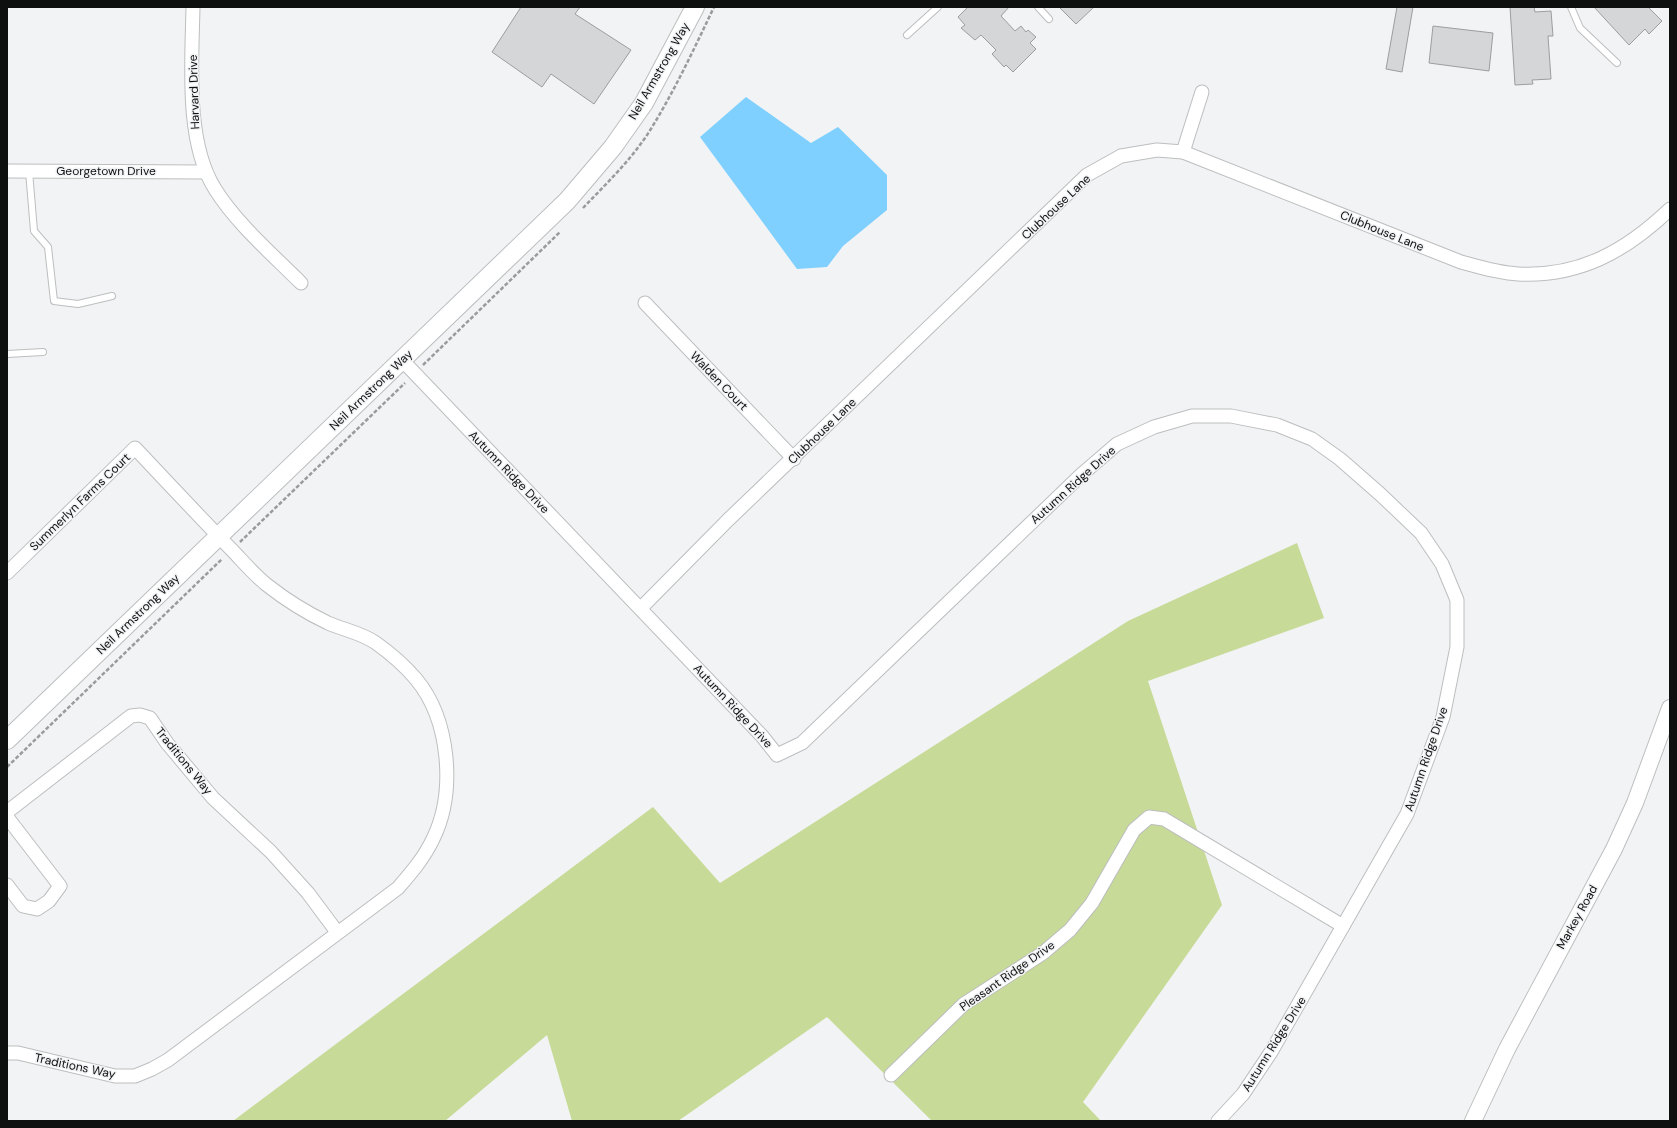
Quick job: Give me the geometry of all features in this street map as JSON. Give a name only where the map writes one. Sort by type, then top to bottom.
[{"type":"main road","name":"Neil Armstrong Way","points":[[7,740],[567,201],[613,147],[644,103],[695,7]]},
{"type":"street","name":"Harvard Drive","points":[[192,7],[193,112],[197,140],[206,172],[215,189],[234,214],[301,283]]},
{"type":"street","points":[[1183,152],[1202,92]]},
{"type":"street","name":"Clubhouse Lane","points":[[641,608],[728,520],[794,459],[1087,175],[1121,156],[1157,150],[1183,152],[1461,262],[1487,269],[1518,274],[1548,273],[1579,267],[1598,260],[1634,240],[1651,228],[1670,209]]},
{"type":"street","name":"Georgetown Drive","points":[[7,171],[206,172]]},
{"type":"street","name":"Walden Court","points":[[645,303],[794,459]]},
{"type":"street","name":"Autumn Ridge Drive","points":[[402,360],[641,608],[762,736],[777,755],[802,743],[1081,474],[1117,444],[1154,427],[1192,416],[1231,416],[1276,425],[1312,439],[1340,459],[1380,494],[1421,533],[1442,564],[1457,600],[1458,647],[1443,717],[1407,814],[1271,1052],[1243,1094],[1218,1121]]},
{"type":"street","name":"Summerlyn Farms Court","points":[[7,573],[135,448],[219,536]]},
{"type":"street","name":"Traditions Way","points":[[7,1054],[18,1053],[115,1076],[135,1076],[152,1069],[168,1060],[337,932],[398,888],[426,854],[434,838],[443,814],[447,789],[448,768],[446,752],[436,715],[427,696],[416,680],[374,642],[305,611],[266,584],[219,536]]},
{"type":"street","name":"Markey Road","points":[[1473,1121],[1507,1049],[1614,849],[1636,803],[1670,708]]},
{"type":"street","name":"Traditions Way","points":[[7,812],[131,716],[140,715],[150,718],[167,743],[213,798],[271,852],[308,894],[337,932]]},
{"type":"street","points":[[7,817],[60,886],[49,901],[37,909],[23,906],[7,885]]},
{"type":"street","name":"Pleasant Ridge Drive","points":[[891,1075],[964,1004],[1043,953],[1070,930],[1092,903],[1134,830],[1149,817],[1164,819],[1343,926]]},
{"type":"lane","points":[[907,35],[938,7]]},
{"type":"lane","points":[[1038,7],[1050,19]]},
{"type":"lane","points":[[1571,7],[1580,28],[1617,63]]},
{"type":"lane","points":[[29,171],[34,231],[48,247],[54,301],[78,304],[112,296]]},
{"type":"lane","points":[[7,354],[43,352]]},
{"type":"green space","points":[[1297,543],[1324,618],[1148,681],[1222,905],[1083,1102],[1101,1121],[932,1121],[827,1017],[678,1121],[572,1121],[547,1035],[445,1121],[233,1121],[653,807],[720,883],[1128,621]]},
{"type":"water","points":[[746,97],[811,143],[838,127],[887,175],[887,210],[843,246],[827,267],[797,269],[700,137]]},
{"type":"building","points":[[521,7],[580,7],[575,14],[631,50],[594,104],[551,74],[542,87],[492,52]]},
{"type":"building","points":[[968,7],[1009,7],[1001,16],[1015,31],[1021,26],[1026,32],[1028,30],[1036,37],[1030,43],[1036,49],[1013,72],[1006,65],[1004,67],[992,54],[996,50],[981,35],[975,40],[961,28],[965,25],[958,17]]},
{"type":"building","points":[[1059,7],[1094,7],[1076,24]]},
{"type":"building","points":[[1397,7],[1413,7],[1402,72],[1386,69]]},
{"type":"building","points":[[1510,7],[1534,7],[1535,12],[1551,11],[1553,36],[1548,36],[1551,79],[1532,80],[1533,84],[1515,85]]},
{"type":"building","points":[[1594,7],[1648,7],[1662,21],[1649,34],[1645,29],[1629,45]]},
{"type":"building","points":[[1433,26],[1493,33],[1489,71],[1429,63]]}]
